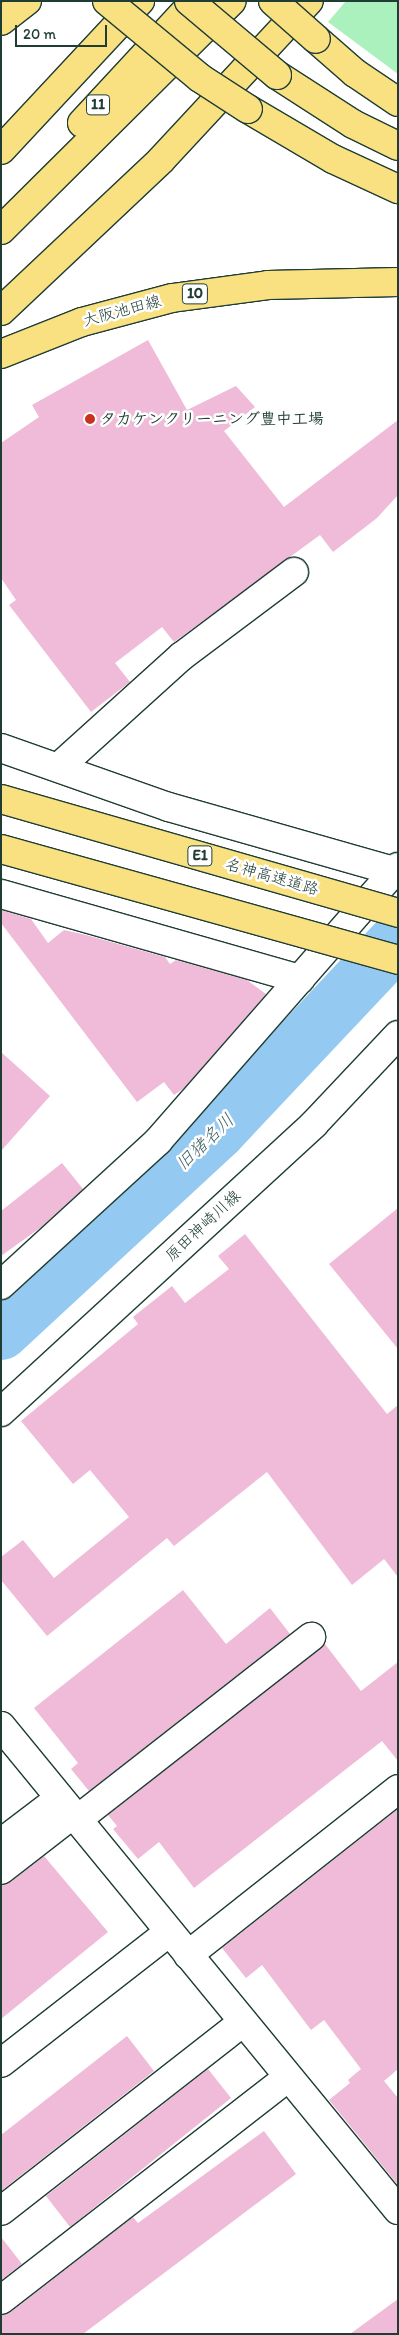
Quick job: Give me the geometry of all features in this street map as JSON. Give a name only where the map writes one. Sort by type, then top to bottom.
[{"type":"main road","points":[[1,21],[26,1]]},
{"type":"main road","points":[[107,1],[200,78],[332,159],[398,189]]},
{"type":"main road","name":"11","points":[[1,150],[140,1]]},
{"type":"main road","points":[[189,1],[277,75],[353,124],[398,146]]},
{"type":"main road","name":"11","points":[[1,210],[195,1]]},
{"type":"main road","points":[[1,230],[232,1]]},
{"type":"main road","points":[[273,1],[355,73],[398,102]]},
{"type":"main road","points":[[1,311],[161,160],[309,1]]},
{"type":"main road","name":"大阪池田線","points":[[1,354],[82,322],[172,298],[268,285],[398,282]]},
{"type":"main road","name":"名神高速道路","points":[[7,800],[398,913]]},
{"type":"main road","points":[[1,849],[398,960]]},
{"type":"street","points":[[60,767],[182,656],[294,572]]},
{"type":"street","points":[[1,748],[60,767],[169,807],[396,869],[158,1141],[1,1285]]},
{"type":"street","points":[[1,894],[300,979]]},
{"type":"street","name":"原田神崎川線","points":[[1,1412],[314,1124],[395,1041]]},
{"type":"street","points":[[1,1870],[70,1810],[311,1637]]},
{"type":"street","points":[[1,1726],[398,2210]]},
{"type":"street","points":[[188,1955],[398,1789]]},
{"type":"street","points":[[1,1843],[70,1810]]},
{"type":"street","points":[[1,2063],[169,1932]]},
{"type":"street","points":[[1,2211],[243,2022]]},
{"type":"street","points":[[1,2300],[288,2077]]},
{"type":"green space","points":[[346,1],[398,1],[398,74],[328,22]]},
{"type":"building","points":[[148,340],[187,410],[236,386],[255,407],[224,431],[284,507],[398,420],[398,495],[377,518],[333,552],[320,535],[174,642],[162,627],[115,663],[130,682],[91,712],[9,605],[16,600],[1,578],[1,443],[39,417],[32,405]]},
{"type":"building","points":[[1,910],[31,919],[48,943],[64,930],[86,935],[165,957],[170,964],[176,960],[247,980],[266,994],[184,1088],[174,1095],[164,1082],[137,1102],[1,923]]},
{"type":"building","points":[[1,1052],[50,1096],[1,1151]]},
{"type":"building","points":[[62,1163],[83,1189],[40,1228],[1,1256],[1,1211]]},
{"type":"building","points":[[398,1208],[398,1349],[329,1264]]},
{"type":"building","points":[[245,1234],[387,1414],[398,1405],[398,1577],[384,1559],[352,1585],[267,1472],[174,1546],[167,1538],[47,1636],[1,1580],[1,1557],[23,1540],[54,1578],[129,1517],[90,1470],[73,1484],[21,1421],[138,1324],[133,1317],[172,1286],[185,1303],[229,1269],[218,1256]]},
{"type":"building","points":[[183,1590],[226,1644],[270,1608],[290,1634],[89,1791],[71,1769],[78,1763],[34,1708]]},
{"type":"building","points":[[325,1644],[361,1691],[398,1662],[398,1761],[382,1741],[194,1888],[159,1842],[138,1859],[113,1829],[117,1826],[108,1815]]},
{"type":"building","points":[[398,1809],[398,2069],[384,2081],[398,2098],[398,2185],[329,2100],[350,2083],[348,2080],[361,2069],[324,2020],[311,2030],[262,1965],[246,1978],[222,1948]]},
{"type":"building","points":[[44,1856],[108,1932],[1,2019],[1,1885],[11,1882]]},
{"type":"building","points":[[127,2036],[154,2071],[1,2191],[1,2135]]},
{"type":"building","points":[[208,2069],[231,2098],[70,2227],[46,2196]]},
{"type":"building","points":[[264,2131],[296,2174],[83,2334],[1,2334],[1,2315],[11,2312],[133,2217],[138,2223]]},
{"type":"building","points":[[1,2237],[22,2264],[1,2280]]},
{"type":"building","points":[[398,2299],[398,2334],[350,2334]]},
{"type":"waterway","name":"旧猪名川","points":[[1,1332],[218,1131],[398,940]]},
{"type":"place","name":"タカケンクリーニング豊中工場","points":[[90,419]]}]
